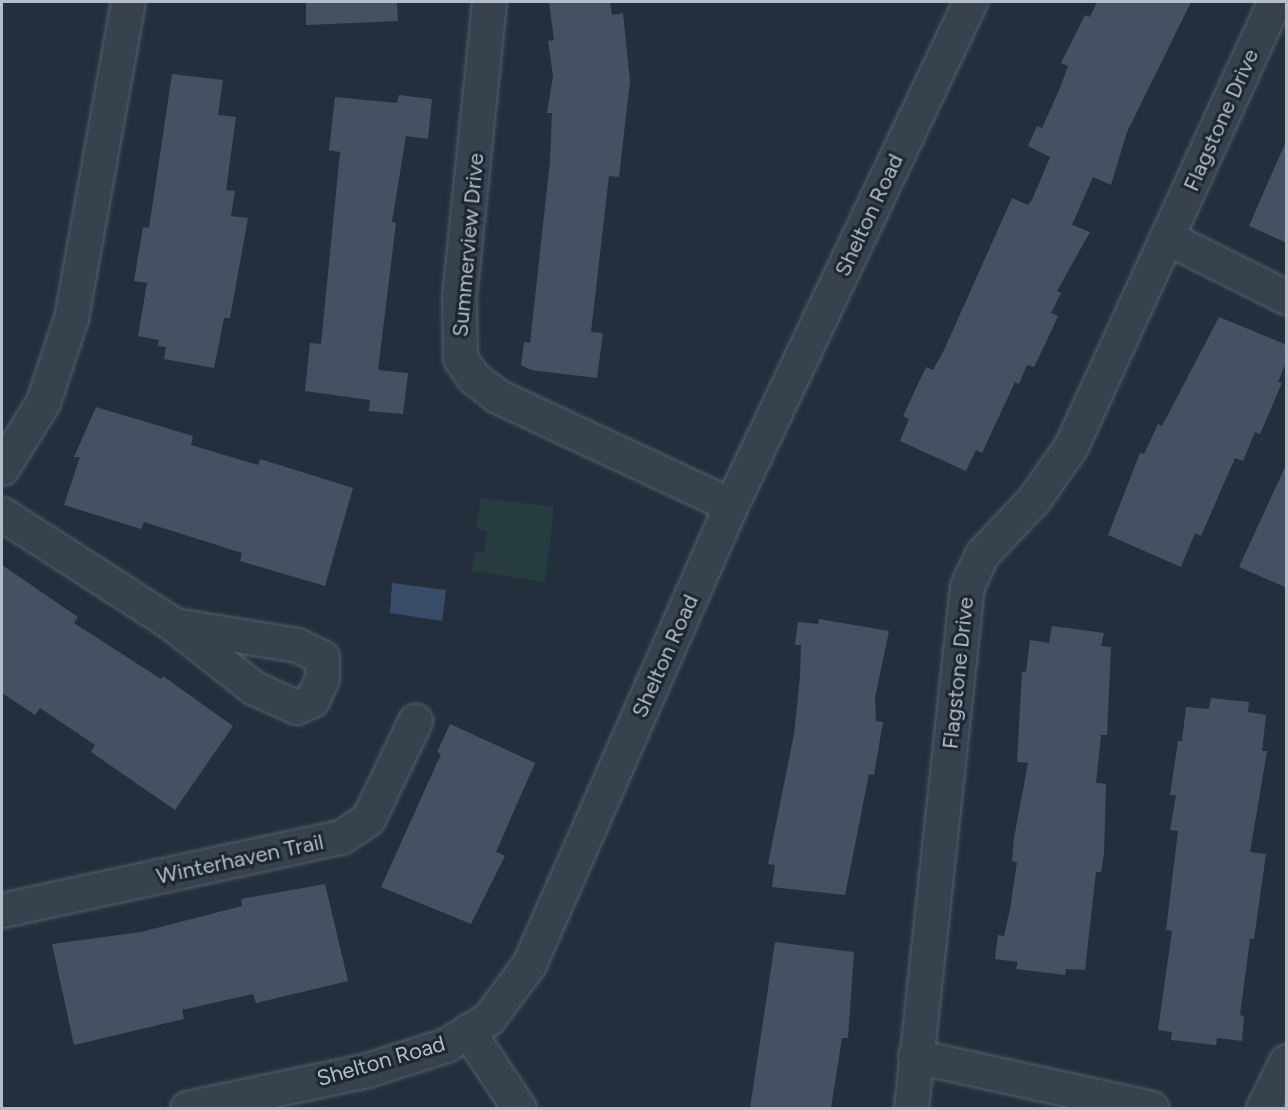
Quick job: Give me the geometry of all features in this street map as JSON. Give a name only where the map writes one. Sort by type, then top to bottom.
[{"type":"street","points":[[2,468],[43,402],[71,318],[128,2]]},
{"type":"street","name":"Summerview Drive","points":[[489,2],[459,296],[460,358],[473,377],[497,396],[731,505]]},
{"type":"street","name":"Shelton Road","points":[[187,1108],[368,1070],[446,1045],[489,1018],[529,964],[731,505],[970,2]]},
{"type":"street","name":"Flagstone Drive","points":[[911,1108],[968,586],[982,554],[1034,499],[1071,446],[1274,2]]},
{"type":"street","points":[[1168,238],[1287,297]]},
{"type":"street","points":[[2,514],[174,625]]},
{"type":"street","name":"Winterhaven Trail","points":[[2,910],[341,837],[368,819],[415,721]]},
{"type":"street","points":[[468,1031],[519,1108]]},
{"type":"street","points":[[915,1056],[1151,1108]]},
{"type":"street","points":[[1263,1108],[1287,1060]]},
{"type":"green space","points":[[481,498],[554,507],[545,582],[472,571],[474,552],[484,553],[487,531],[476,529]]},
{"type":"water","points":[[392,583],[446,590],[442,621],[390,613]]},
{"type":"building","points":[[306,2],[397,2],[398,21],[306,25]]},
{"type":"building","points":[[549,2],[610,2],[612,15],[623,13],[630,81],[619,177],[609,176],[591,332],[603,333],[597,378],[531,370],[521,365],[524,342],[530,343],[550,161],[552,113],[547,113],[553,76],[548,41],[554,40]]},
{"type":"building","points":[[1097,2],[1191,2],[1127,132],[1111,185],[1093,177],[1072,225],[1090,232],[1057,291],[1061,293],[1051,313],[1058,316],[1048,338],[1034,367],[1027,365],[1019,384],[1015,382],[982,453],[976,450],[966,471],[900,441],[909,419],[903,416],[926,367],[933,370],[944,350],[1012,198],[1028,205],[1032,200],[1050,157],[1028,146],[1037,126],[1042,128],[1060,88],[1068,66],[1061,63],[1085,15],[1090,17]]},
{"type":"building","points":[[172,74],[223,80],[218,115],[236,117],[226,190],[235,191],[231,216],[248,218],[230,318],[224,318],[214,368],[164,359],[166,347],[158,346],[159,340],[138,336],[147,283],[134,281],[143,227],[149,228]]},
{"type":"building","points":[[399,95],[432,99],[428,139],[406,136],[392,222],[396,223],[378,370],[408,373],[403,414],[369,411],[370,400],[305,391],[310,343],[321,344],[340,152],[329,150],[335,97],[397,103]]},
{"type":"building","points":[[1287,139],[1287,243],[1249,226]]},
{"type":"building","points":[[1219,317],[1287,345],[1287,360],[1278,382],[1282,383],[1260,434],[1255,432],[1243,461],[1235,458],[1201,536],[1195,533],[1181,567],[1108,535],[1140,453],[1144,454],[1158,424],[1162,426]]},
{"type":"building","points":[[96,407],[193,436],[191,445],[258,465],[260,459],[353,488],[325,586],[240,561],[242,553],[144,522],[141,529],[64,505],[80,457],[74,457]]},
{"type":"building","points":[[1287,463],[1287,588],[1239,567]]},
{"type":"building","points":[[2,565],[78,617],[74,623],[161,679],[163,676],[233,726],[175,810],[91,752],[95,745],[40,708],[35,715],[2,693]]},
{"type":"building","points":[[819,619],[889,631],[875,698],[876,721],[883,722],[874,775],[869,774],[845,895],[772,887],[775,865],[768,864],[794,734],[800,677],[801,645],[795,645],[798,622],[818,624]]},
{"type":"building","points":[[1052,626],[1104,633],[1101,646],[1111,647],[1107,735],[1101,735],[1096,783],[1106,784],[1104,854],[1101,872],[1096,872],[1085,970],[1066,969],[1065,975],[1016,969],[1018,962],[995,959],[998,935],[1004,936],[1010,909],[1017,862],[1012,861],[1014,838],[1028,763],[1017,762],[1022,672],[1026,672],[1030,640],[1049,643]]},
{"type":"building","points":[[1211,698],[1249,702],[1248,712],[1266,715],[1262,751],[1267,751],[1250,852],[1266,854],[1254,939],[1250,939],[1240,1015],[1244,1016],[1242,1041],[1217,1038],[1216,1045],[1171,1040],[1172,1032],[1158,1030],[1172,931],[1166,930],[1178,831],[1170,830],[1176,795],[1170,795],[1178,741],[1182,741],[1186,707],[1209,709]]},
{"type":"building","points":[[450,724],[535,763],[496,852],[505,856],[471,924],[381,887],[441,754],[437,752]]},
{"type":"building","points":[[325,884],[348,981],[256,1003],[253,994],[182,1010],[184,1019],[74,1045],[52,944],[141,932],[242,906],[241,899]]},
{"type":"building","points":[[775,942],[854,952],[848,1038],[842,1038],[831,1108],[750,1108]]}]
